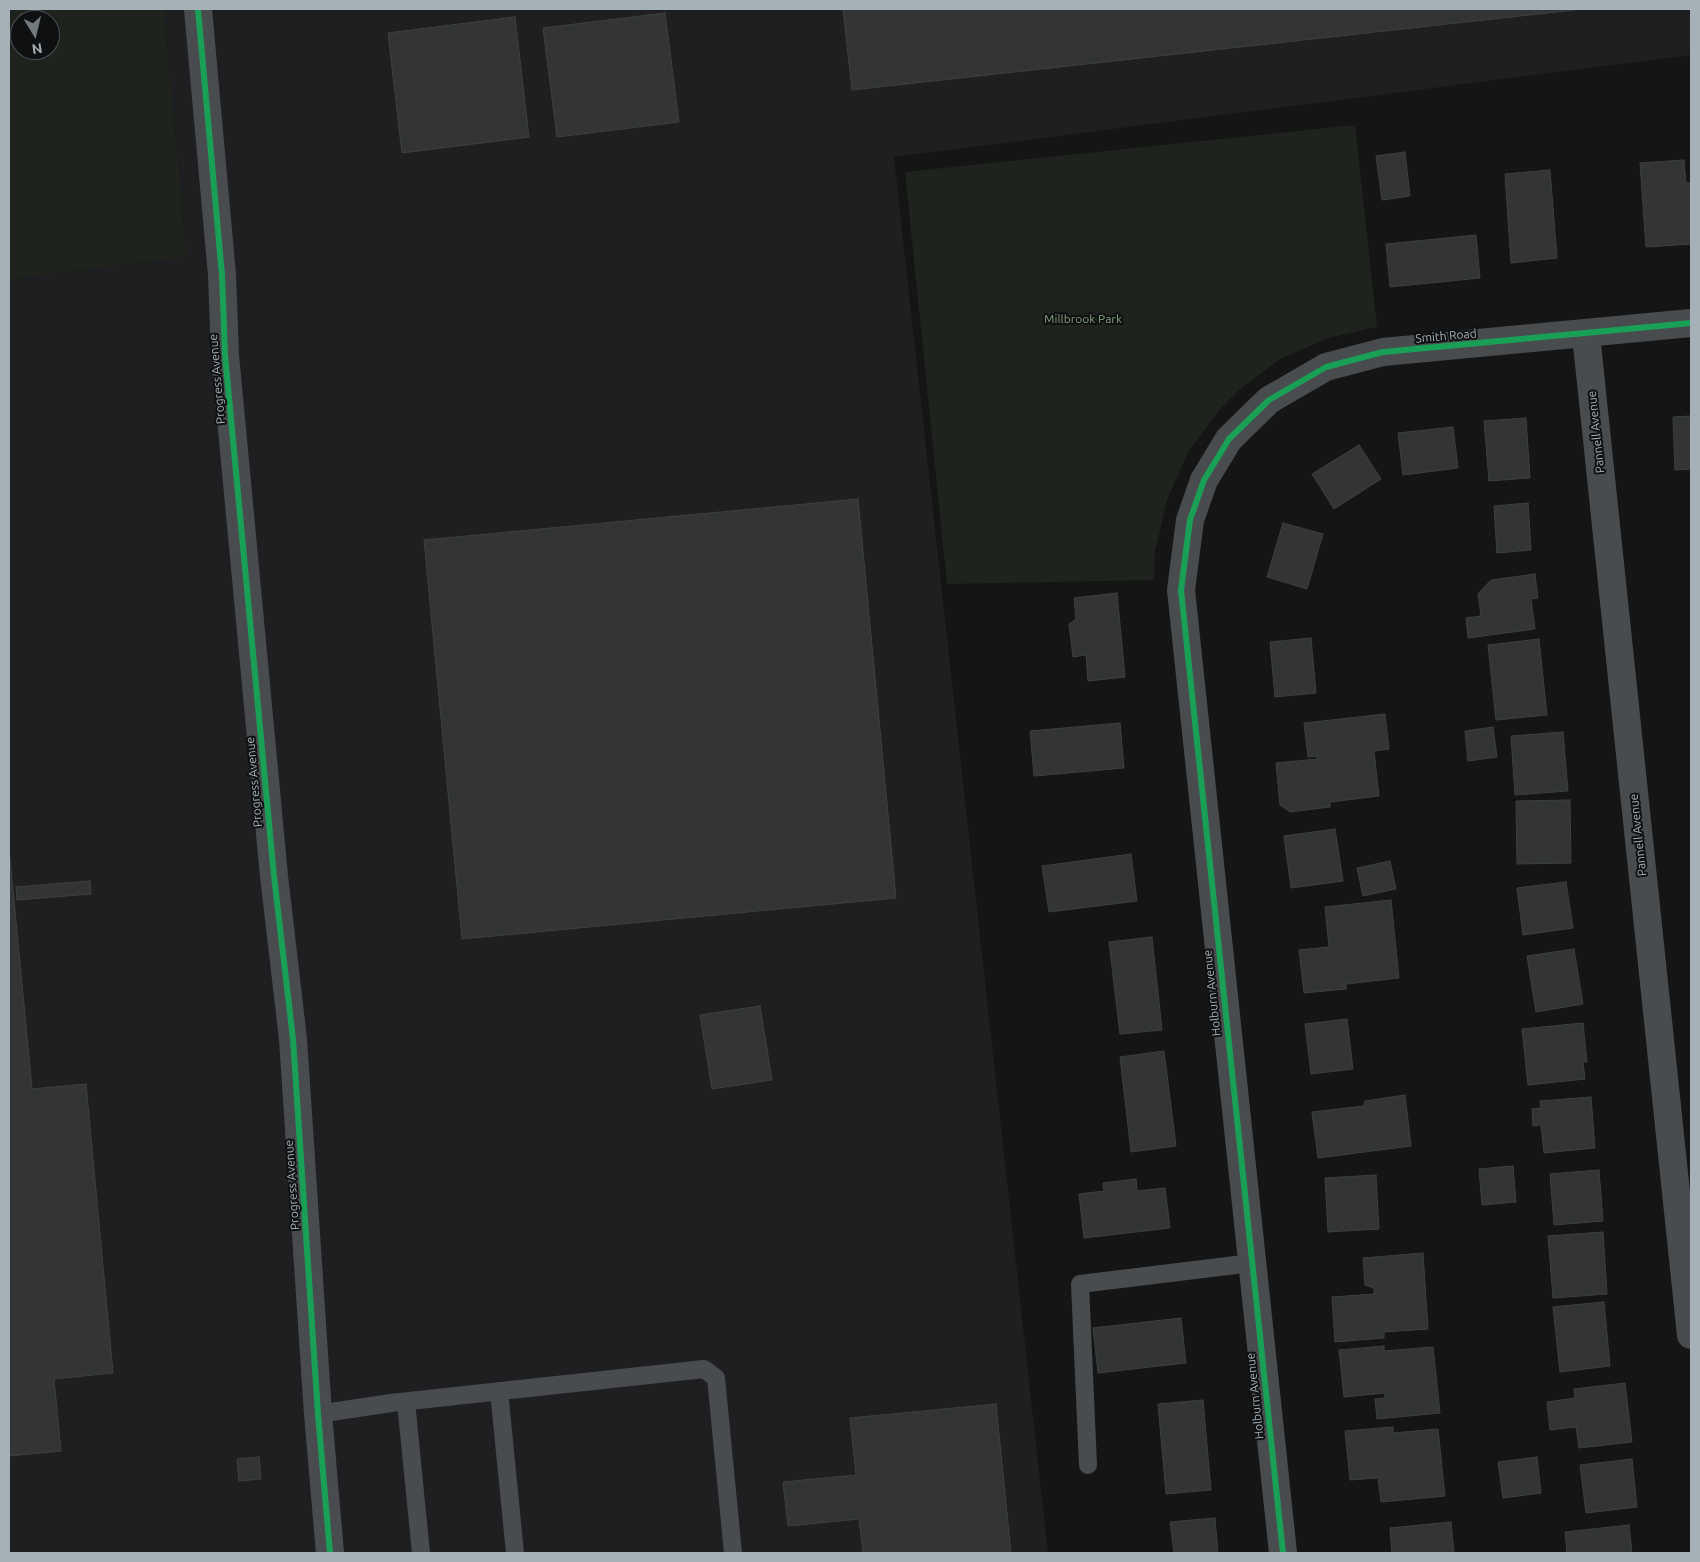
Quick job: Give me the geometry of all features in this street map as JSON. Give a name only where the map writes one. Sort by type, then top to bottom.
[{"type":"street","name":"Progress Avenue","points":[[198,9],[222,275],[232,424],[274,876],[293,1039],[318,1414],[330,1553]]},
{"type":"street","name":"Smith Road","points":[[1229,440],[1269,400],[1326,367],[1384,352],[1586,335],[1691,323]]},
{"type":"street","name":"Pannell Avenue","points":[[1586,335],[1691,1335]]},
{"type":"street","name":"Holburn Avenue","points":[[1229,440],[1204,480],[1190,520],[1181,590],[1283,1553]]},
{"type":"lane","points":[[1088,1465],[1080,1284],[1252,1263]]},
{"type":"lane","points":[[318,1414],[499,1391],[704,1369],[716,1378],[733,1553]]},
{"type":"lane","points":[[499,1391],[515,1553]]},
{"type":"lane","points":[[406,1402],[421,1553]]},
{"type":"shaded area","points":[[164,9],[1691,9],[1691,55],[894,157],[1048,1553],[9,1553],[9,279],[187,257]]},
{"type":"green space","points":[[9,9],[164,9],[187,257],[9,279]]},
{"type":"green space","name":"Millbrook Park","points":[[1355,125],[1377,327],[1328,338],[1280,359],[1238,391],[1220,409],[1188,452],[1167,500],[1155,551],[1154,580],[947,584],[905,172]]},
{"type":"building","points":[[843,9],[1583,9],[852,90]]},
{"type":"building","points":[[665,13],[679,122],[557,137],[543,28]]},
{"type":"building","points":[[515,17],[529,137],[402,153],[388,33]]},
{"type":"building","points":[[1405,152],[1410,196],[1382,200],[1376,156]]},
{"type":"building","points":[[1684,160],[1686,183],[1691,183],[1691,244],[1646,247],[1640,163]]},
{"type":"building","points":[[1550,170],[1557,258],[1511,263],[1505,174]]},
{"type":"building","points":[[1476,235],[1480,278],[1390,287],[1386,244]]},
{"type":"building","points":[[1691,416],[1691,469],[1675,470],[1673,417]]},
{"type":"building","points":[[1526,418],[1530,478],[1489,481],[1484,421]]},
{"type":"building","points":[[1453,427],[1458,468],[1403,475],[1398,433]]},
{"type":"building","points":[[1359,445],[1381,479],[1334,509],[1312,474]]},
{"type":"building","points":[[858,499],[896,898],[462,939],[424,540]]},
{"type":"building","points":[[1528,503],[1531,550],[1497,553],[1494,506]]},
{"type":"building","points":[[1283,523],[1323,534],[1307,589],[1267,577]]},
{"type":"building","points":[[1535,574],[1538,598],[1531,599],[1535,629],[1468,638],[1466,618],[1481,616],[1478,594],[1491,580]]},
{"type":"building","points":[[1117,593],[1125,677],[1088,681],[1086,655],[1073,657],[1069,624],[1076,619],[1074,598]]},
{"type":"building","points":[[1311,638],[1316,693],[1275,697],[1270,642]]},
{"type":"building","points":[[1539,639],[1547,715],[1496,720],[1488,645]]},
{"type":"building","points":[[1385,714],[1389,749],[1374,751],[1379,796],[1330,802],[1330,807],[1290,812],[1280,805],[1276,763],[1317,759],[1317,756],[1308,757],[1304,723]]},
{"type":"building","points":[[1120,723],[1124,768],[1034,776],[1030,731]]},
{"type":"building","points":[[1493,727],[1497,757],[1468,761],[1465,731]]},
{"type":"building","points":[[1563,732],[1568,791],[1515,795],[1511,736]]},
{"type":"building","points":[[1570,800],[1571,863],[1517,864],[1516,801]]},
{"type":"building","points":[[1335,829],[1343,881],[1291,888],[1284,836]]},
{"type":"building","points":[[9,848],[32,1089],[86,1084],[113,1373],[54,1379],[61,1451],[9,1456]]},
{"type":"building","points":[[1131,854],[1137,901],[1049,912],[1042,866]]},
{"type":"building","points":[[1390,861],[1396,889],[1363,896],[1357,868]]},
{"type":"building","points":[[90,881],[91,894],[17,900],[16,887]]},
{"type":"building","points":[[1566,882],[1573,928],[1523,935],[1517,888]]},
{"type":"building","points":[[1391,900],[1399,978],[1346,984],[1346,989],[1304,993],[1299,950],[1329,947],[1325,907]]},
{"type":"building","points":[[1152,937],[1162,1030],[1120,1034],[1109,942]]},
{"type":"building","points":[[1574,949],[1583,1004],[1536,1012],[1527,956]]},
{"type":"building","points":[[760,1006],[772,1080],[712,1089],[700,1015]]},
{"type":"building","points":[[1347,1019],[1353,1069],[1311,1074],[1305,1024]]},
{"type":"building","points":[[1583,1023],[1587,1062],[1583,1062],[1585,1079],[1528,1085],[1522,1029]]},
{"type":"building","points":[[1164,1051],[1176,1146],[1131,1152],[1120,1057]]},
{"type":"building","points":[[1405,1095],[1411,1146],[1318,1158],[1312,1112],[1364,1106],[1365,1101]]},
{"type":"building","points":[[1591,1097],[1595,1148],[1544,1153],[1541,1125],[1533,1126],[1532,1109],[1541,1108],[1540,1101]]},
{"type":"building","points":[[1513,1166],[1516,1202],[1482,1205],[1479,1169]]},
{"type":"building","points":[[1599,1170],[1603,1221],[1554,1225],[1550,1174]]},
{"type":"building","points":[[1376,1175],[1379,1229],[1328,1232],[1325,1178]]},
{"type":"building","points":[[1136,1179],[1137,1191],[1165,1188],[1170,1228],[1084,1238],[1079,1194],[1104,1191],[1103,1183]]},
{"type":"building","points":[[1603,1232],[1607,1294],[1553,1298],[1548,1236]]},
{"type":"building","points":[[1423,1253],[1428,1329],[1384,1332],[1384,1338],[1335,1342],[1332,1297],[1374,1294],[1374,1288],[1365,1285],[1363,1258]]},
{"type":"building","points":[[1604,1302],[1610,1366],[1560,1372],[1553,1307]]},
{"type":"building","points":[[1181,1318],[1186,1363],[1098,1373],[1093,1328]]},
{"type":"building","points":[[1384,1346],[1384,1351],[1433,1347],[1440,1413],[1377,1419],[1375,1399],[1385,1398],[1385,1393],[1344,1397],[1339,1350]]},
{"type":"building","points":[[1625,1383],[1632,1442],[1579,1448],[1576,1427],[1550,1430],[1547,1402],[1575,1398],[1574,1389]]},
{"type":"building","points":[[1203,1400],[1211,1490],[1166,1494],[1158,1404]]},
{"type":"building","points":[[996,1404],[1011,1553],[863,1553],[859,1519],[788,1526],[783,1482],[856,1475],[850,1418]]},
{"type":"building","points":[[1393,1427],[1393,1433],[1438,1429],[1445,1496],[1381,1502],[1378,1478],[1350,1480],[1345,1431]]},
{"type":"building","points":[[259,1457],[261,1479],[239,1481],[237,1459]]},
{"type":"building","points":[[1537,1457],[1541,1493],[1503,1498],[1498,1462]]},
{"type":"building","points":[[1632,1459],[1637,1507],[1586,1513],[1580,1465]]},
{"type":"building","points":[[1215,1518],[1218,1553],[1174,1553],[1170,1522]]},
{"type":"building","points":[[1451,1522],[1454,1553],[1392,1553],[1390,1528]]},
{"type":"building","points":[[1629,1525],[1632,1553],[1567,1553],[1565,1532]]},
{"type":"cycle path","points":[[198,9],[222,275],[225,355],[274,876],[293,1039],[318,1414],[330,1553]]},
{"type":"cycle path","points":[[1283,1553],[1181,590],[1190,520],[1204,480],[1229,439],[1269,400],[1326,367],[1383,352],[1691,323]]}]
